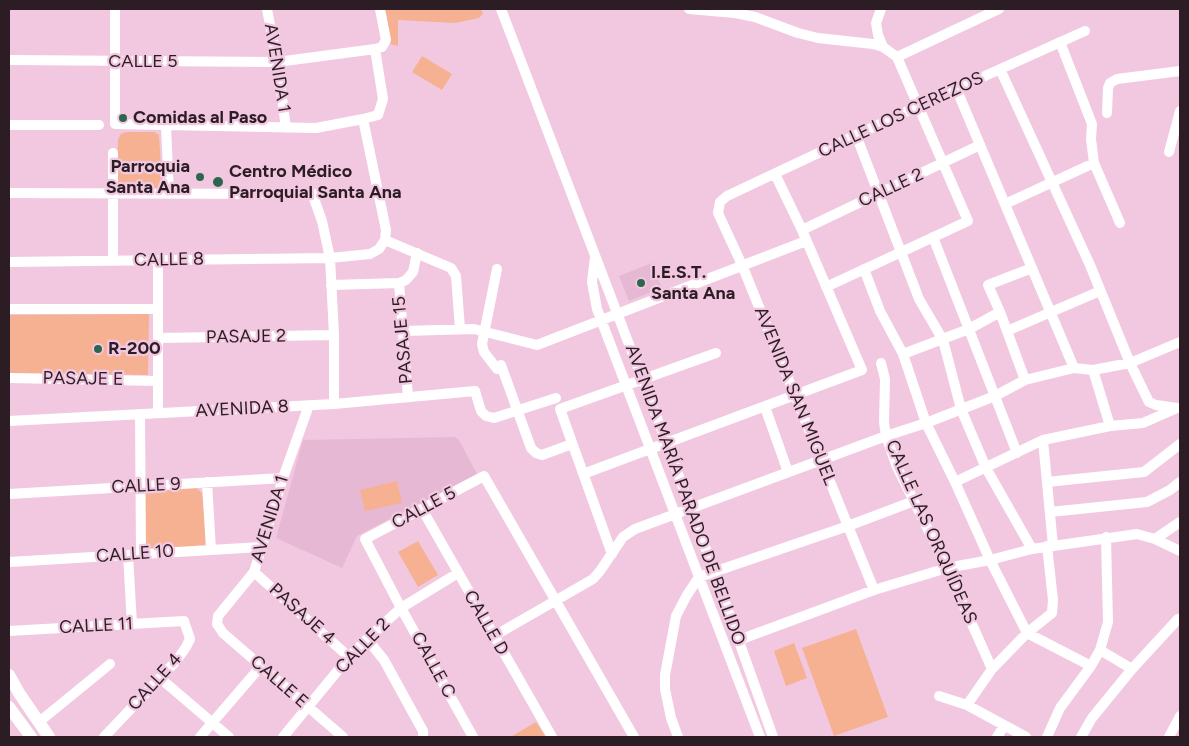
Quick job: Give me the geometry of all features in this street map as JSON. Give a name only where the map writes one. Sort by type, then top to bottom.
[{"type":"main road","points":[[9,675],[49,737]]},
{"type":"main road","points":[[9,707],[31,737]]},
{"type":"street","points":[[115,9],[115,124],[286,128],[316,128],[378,115],[383,99],[375,49],[382,47],[386,40],[380,9]]},
{"type":"street","name":"AVENIDA 1","points":[[267,9],[277,62],[286,128]]},
{"type":"street","name":"AVENIDA MARÍA PARADO DE BELLIDO","points":[[501,9],[618,312],[773,737]]},
{"type":"street","points":[[689,9],[735,13],[818,38],[873,44],[883,47],[897,57],[968,221],[826,287]]},
{"type":"street","points":[[881,9],[876,23],[883,47]]},
{"type":"street","points":[[897,57],[999,9]]},
{"type":"street","name":"CALLE LOS CEREZOS","points":[[720,202],[727,196],[956,88],[1085,31]]},
{"type":"street","points":[[1060,42],[1092,124],[1091,139],[1094,163],[1120,223]]},
{"type":"street","name":"CALLE 5","points":[[9,60],[277,62],[375,49]]},
{"type":"street","points":[[1000,69],[1053,182],[1130,363],[1149,402],[1156,405],[1179,407]]},
{"type":"street","points":[[1107,114],[1108,88],[1117,79],[1180,71]]},
{"type":"street","points":[[956,88],[1074,368]]},
{"type":"street","points":[[1169,152],[1180,114]]},
{"type":"street","points":[[363,119],[386,230],[385,240],[451,268],[456,276],[460,329]]},
{"type":"street","points":[[9,125],[99,125]]},
{"type":"street","points":[[166,126],[169,194]]},
{"type":"street","points":[[856,135],[919,299],[942,339],[961,409],[986,468],[1032,550]]},
{"type":"street","name":"CALLE 2","points":[[802,230],[980,145]]},
{"type":"street","points":[[113,153],[113,261]]},
{"type":"street","points":[[1005,204],[1094,163]]},
{"type":"street","points":[[583,474],[862,370],[802,230],[775,174]]},
{"type":"street","points":[[9,193],[312,193],[322,221],[330,258],[334,335],[334,404]]},
{"type":"street","name":"AVENIDA SAN MIGUEL","points":[[720,202],[718,213],[742,265],[874,590]]},
{"type":"street","points":[[933,237],[1017,453]]},
{"type":"street","name":"CALLE 8","points":[[9,262],[330,258],[370,254],[380,249],[385,240]]},
{"type":"street","points":[[403,331],[484,330],[537,345],[806,240]]},
{"type":"street","points":[[331,285],[399,283],[406,280],[413,272],[417,253]]},
{"type":"street","name":"AVENIDA MARÍA PARADO DE BELLIDO","points":[[595,254],[592,282],[597,309],[760,737]]},
{"type":"street","points":[[158,260],[158,413]]},
{"type":"street","points":[[1024,380],[1000,312],[988,285],[1032,268]]},
{"type":"street","points":[[497,269],[484,330],[482,344],[484,352],[499,367],[531,448],[536,453],[542,455],[572,444]]},
{"type":"street","points":[[864,269],[880,311],[903,354],[926,423],[990,560],[1027,633],[1091,666]]},
{"type":"street","name":"PASAJE 15","points":[[399,283],[408,397]]},
{"type":"street","points":[[1007,331],[1100,291]]},
{"type":"street","points":[[9,309],[158,309]]},
{"type":"street","points":[[903,354],[969,328],[1000,312]]},
{"type":"street","name":"PASAJE 2","points":[[158,338],[334,335]]},
{"type":"street","points":[[494,636],[593,580],[623,538],[636,530],[788,472],[926,423],[995,396],[1024,380],[1074,368],[1093,370],[1130,363],[1180,342]]},
{"type":"street","points":[[612,554],[560,409],[716,353]]},
{"type":"street","name":"CALLE LAS ORQUÍDEAS","points":[[881,363],[885,379],[884,422],[886,436],[897,467],[947,568],[992,669]]},
{"type":"street","points":[[1093,370],[1110,426]]},
{"type":"street","name":"PASAJE E","points":[[9,378],[158,381]]},
{"type":"street","name":"AVENIDA 8","points":[[9,421],[334,404],[475,391],[482,411],[486,416],[494,418],[517,411]]},
{"type":"street","points":[[517,411],[556,398]]},
{"type":"street","name":"AVENIDA 1","points":[[217,624],[218,616],[254,572],[260,547],[308,405]]},
{"type":"street","points":[[765,407],[788,472]]},
{"type":"street","points":[[955,482],[1043,440],[1110,426],[1143,423],[1179,407]]},
{"type":"street","points":[[140,414],[141,554]]},
{"type":"street","points":[[966,705],[992,669],[1027,633],[1052,613],[1050,512],[1043,440]]},
{"type":"street","points":[[1047,482],[1144,472],[1180,444]]},
{"type":"street","name":"CALLE 5","points":[[365,539],[484,476],[556,601]]},
{"type":"street","name":"CALLE 9","points":[[9,494],[283,478]]},
{"type":"street","points":[[207,482],[212,550]]},
{"type":"street","points":[[1050,512],[1147,502],[1170,490],[1180,482]]},
{"type":"street","points":[[678,737],[671,718],[665,689],[667,665],[676,616],[686,595],[699,577],[848,526],[914,501]]},
{"type":"street","name":"CALLE D","points":[[422,509],[552,737]]},
{"type":"street","points":[[1156,539],[1180,522]]},
{"type":"street","points":[[739,640],[874,590],[947,568],[1050,546],[1137,534],[1156,539],[1180,551]]},
{"type":"street","points":[[1047,737],[1060,708],[1091,666],[1100,650],[1108,622],[1106,538]]},
{"type":"street","name":"CALLE C","points":[[365,539],[401,608],[474,737]]},
{"type":"street","name":"CALLE 10","points":[[9,562],[260,547]]},
{"type":"street","points":[[128,555],[132,624]]},
{"type":"street","name":"PASAJE 4","points":[[254,572],[349,657]]},
{"type":"street","name":"CALLE 2","points":[[283,737],[367,638],[401,608],[458,573]]},
{"type":"street","points":[[556,601],[634,737]]},
{"type":"street","points":[[1081,737],[1092,718],[1132,669],[1178,620],[1180,621]]},
{"type":"street","name":"CALLE 11","points":[[9,631],[184,621]]},
{"type":"street","name":"CALLE 4","points":[[104,737],[160,678],[186,647],[190,639],[184,621]]},
{"type":"street","name":"CALLE E","points":[[217,624],[223,633],[343,737]]},
{"type":"street","points":[[367,638],[384,660],[423,730],[423,737]]},
{"type":"street","points":[[1100,650],[1132,669]]},
{"type":"street","points":[[39,722],[110,664]]},
{"type":"street","points":[[200,737],[261,666]]},
{"type":"street","points":[[160,678],[229,737]]},
{"type":"street","points":[[939,696],[966,705],[1026,737]]},
{"type":"street","points":[[1169,737],[1180,716]]},
{"type":"street","points":[[998,737],[1004,726]]},
{"type":"shaded area","points":[[384,9],[481,9],[483,14],[479,18],[455,23],[398,20],[398,46],[388,41]]},
{"type":"shaded area","points":[[422,56],[452,74],[442,90],[412,72]]},
{"type":"shaded area","points":[[126,132],[154,132],[159,135],[162,185],[158,189],[117,188],[118,139],[121,134]]},
{"type":"shaded area","name":"I.E.S.T. Santa Ana","points":[[652,263],[662,288],[629,301],[619,276]]},
{"type":"shaded area","points":[[149,314],[148,375],[9,373],[9,315]]},
{"type":"shaded area","points":[[455,437],[459,440],[477,474],[357,536],[342,568],[276,538],[303,440]]},
{"type":"shaded area","points":[[397,481],[402,503],[365,511],[360,490]]},
{"type":"shaded area","points":[[196,488],[202,493],[207,544],[202,547],[148,551],[144,548],[143,495],[146,492]]},
{"type":"shaded area","points":[[418,541],[438,575],[418,587],[398,552]]},
{"type":"shaded area","points":[[856,629],[888,717],[834,736],[802,648]]},
{"type":"shaded area","points":[[794,643],[807,678],[786,686],[774,651]]},
{"type":"shaded area","points":[[536,722],[546,737],[510,737],[512,736]]},
{"type":"place","name":"Comidas al Paso","points":[[123,118]]},
{"type":"place","name":"Parroquia Santa Ana","points":[[200,177]]},
{"type":"place","name":"Centro Médico Parroquial Santa Ana","points":[[218,182]]},
{"type":"place","name":"I.E.S.T. Santa Ana","points":[[641,283]]},
{"type":"place","name":"R-200","points":[[98,349]]}]
